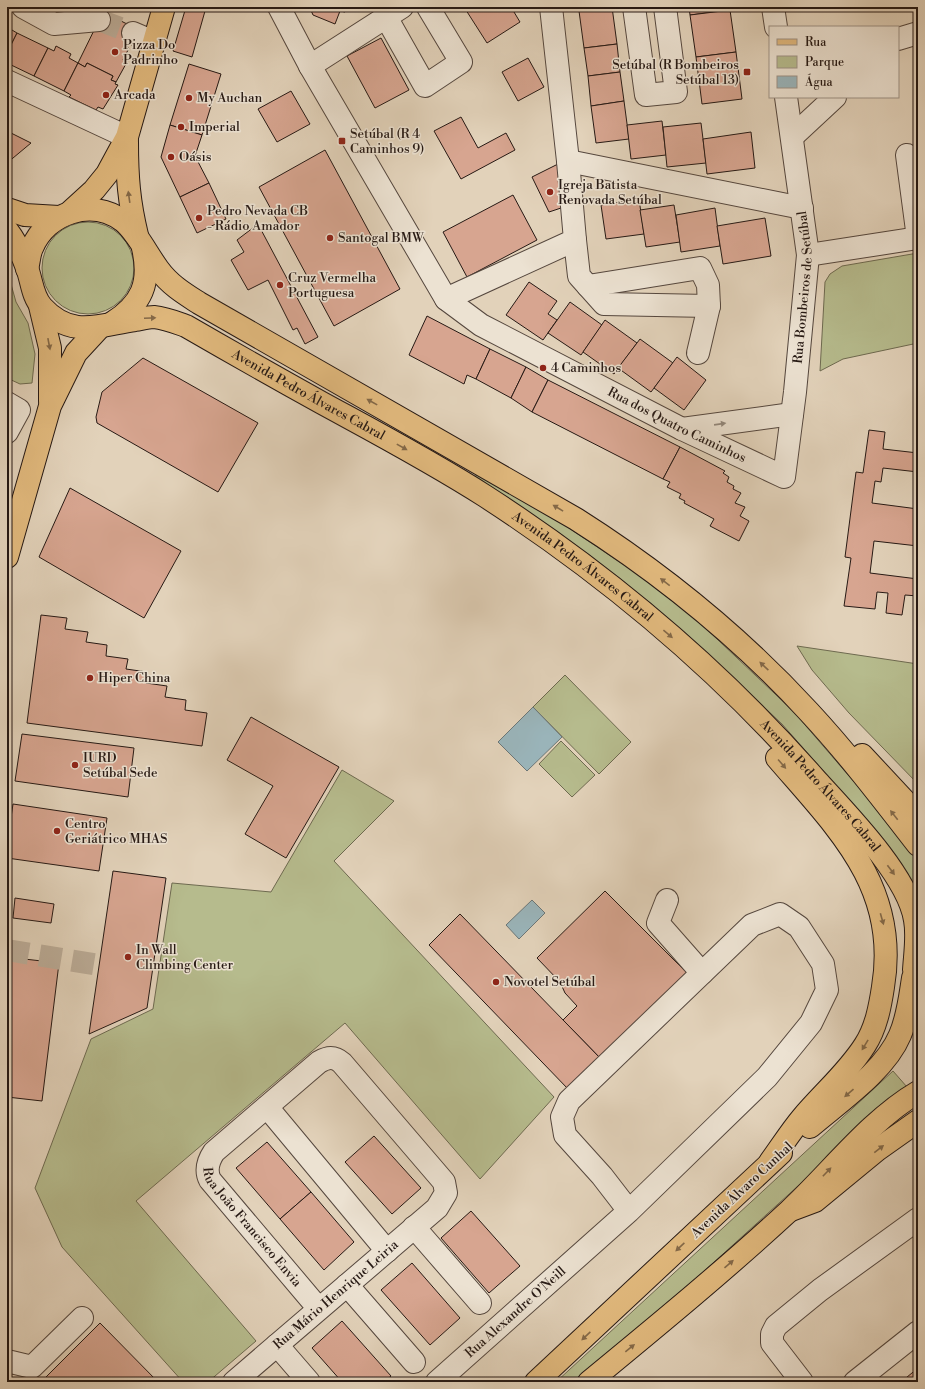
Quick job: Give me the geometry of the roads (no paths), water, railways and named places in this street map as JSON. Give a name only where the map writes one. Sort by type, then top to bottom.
[{"type":"main road","points":[[65,214],[94,190],[107,174],[127,137],[164,7]]},
{"type":"main road","points":[[7,551],[50,406],[76,353],[106,325],[127,313],[140,294],[145,283],[147,265],[129,199],[126,174],[127,137]]},
{"type":"main road","name":"Avenida Pedro Álvares Cabral","points":[[7,209],[25,214],[65,214],[90,209],[108,213],[124,222],[161,272],[175,287],[199,303],[539,497],[622,549],[718,625],[791,694],[837,743],[918,845]]},
{"type":"main road","name":"Avenida Pedro Álvares Cabral","points":[[28,269],[32,248],[42,230],[65,214]]},
{"type":"main road","name":"Avenida Pedro Álvares Cabral","points":[[7,230],[17,244],[28,269],[30,286],[40,306],[52,317],[67,325],[84,328],[153,317],[186,326],[435,466],[512,514],[572,556],[638,608],[760,718],[847,815],[899,880],[910,902],[915,920],[915,968]]},
{"type":"main road","points":[[40,306],[50,348],[50,406]]},
{"type":"main road","points":[[706,668],[734,700],[756,732],[824,813],[851,848],[869,879],[884,925],[886,960],[885,975],[882,998],[873,1029],[856,1057],[839,1079],[802,1118],[770,1162]]},
{"type":"main road","points":[[791,694],[867,759],[918,815]]},
{"type":"main road","points":[[915,968],[913,999],[918,1017]]},
{"type":"main road","name":"Avenida Álvaro Cunhal","points":[[536,1382],[770,1162],[865,1080],[886,1059],[897,1043],[904,1026],[915,968]]},
{"type":"main road","points":[[589,1382],[696,1293],[791,1210],[841,1158],[905,1099],[918,1092]]},
{"type":"main road","points":[[791,1210],[815,1201],[877,1150],[918,1121]]},
{"type":"street","points":[[23,7],[54,24],[99,20]]},
{"type":"street","name":"Rua dos Quatro Caminhos","points":[[279,7],[310,66],[446,299],[481,325],[682,429],[784,477]]},
{"type":"street","points":[[310,66],[394,12],[425,86],[461,62],[428,7]]},
{"type":"street","points":[[550,7],[568,161],[579,276],[604,304],[709,306]]},
{"type":"street","points":[[634,7],[646,94],[676,92],[665,7]]},
{"type":"street","points":[[773,7],[776,26]]},
{"type":"street","points":[[133,33],[154,42]]},
{"type":"street","points":[[899,39],[918,33]]},
{"type":"street","points":[[7,81],[127,137]]},
{"type":"street","name":"Rua Bombeiros de Setúbal","points":[[784,477],[808,255],[786,98]]},
{"type":"street","points":[[792,137],[834,98]]},
{"type":"street","points":[[808,255],[918,238],[907,155]]},
{"type":"street","points":[[568,161],[802,208]]},
{"type":"street","points":[[446,299],[575,240]]},
{"type":"street","points":[[588,286],[700,268],[708,285],[709,306],[698,353]]},
{"type":"street","points":[[7,403],[19,410],[7,432]]},
{"type":"street","points":[[682,429],[792,414]]},
{"type":"street","points":[[629,1211],[602,1176],[565,1135],[562,1117],[569,1101],[702,973],[658,923],[667,900]]},
{"type":"street","name":"Rua Alexandre O'Neill","points":[[437,1382],[629,1211],[767,1077],[810,1023],[827,990],[823,964],[810,942],[799,927],[780,914],[752,925],[702,973]]},
{"type":"street","name":"Rua João Francisco Envia","points":[[319,1309],[208,1176],[208,1164],[214,1152],[266,1107],[319,1062],[329,1057],[339,1060],[444,1182],[446,1194],[437,1208]]},
{"type":"street","points":[[266,1107],[387,1250]]},
{"type":"street","name":"Rua Mário Henrique Leiria","points":[[234,1382],[437,1208]]},
{"type":"street","points":[[802,1382],[772,1343],[772,1334],[776,1326],[820,1290],[918,1219]]},
{"type":"street","points":[[414,1227],[480,1303]]},
{"type":"street","points":[[347,1285],[414,1362]]},
{"type":"street","points":[[7,1361],[32,1367],[82,1318]]},
{"type":"street","points":[[855,1382],[918,1332]]},
{"type":"street","points":[[277,1345],[309,1382]]},
{"type":"water","points":[[533,707],[562,737],[527,771],[498,742]]},
{"type":"water","points":[[532,900],[545,913],[519,939],[506,925]]},
{"type":"tunnel","points":[[99,20],[133,33]]},
{"type":"tunnel","points":[[7,950],[99,965]]},
{"type":"place","name":"Pizza Do Padrinho","points":[[115,52]]},
{"type":"place","name":"Setúbal (R Bombeiros Setúbal 13)","points":[[747,72]]},
{"type":"place","name":"Arcada","points":[[106,95]]},
{"type":"place","name":"My Auchan","points":[[189,98]]},
{"type":"place","name":"Imperial","points":[[181,127]]},
{"type":"place","name":"Setúbal (R 4 Caminhos 9)","points":[[342,141]]},
{"type":"place","name":"Oásis","points":[[171,157]]},
{"type":"place","name":"Igreja Batista Renovada Setúbal","points":[[550,192]]},
{"type":"place","name":"Pedro Nevada CB - Rádio Amador","points":[[199,218]]},
{"type":"place","name":"Santogal BMW","points":[[330,238]]},
{"type":"place","name":"Cruz Vermelha Portuguesa","points":[[280,285]]},
{"type":"place","name":"4 Caminhos","points":[[543,368]]},
{"type":"place","name":"Hiper China","points":[[90,678]]},
{"type":"place","name":"IURD Setúbal Sede","points":[[75,765]]},
{"type":"place","name":"Centro Geriátrico MHAS","points":[[57,831]]},
{"type":"place","name":"In Wall Climbing Center","points":[[128,957]]},
{"type":"place","name":"Novotel Setúbal","points":[[496,982]]}]
